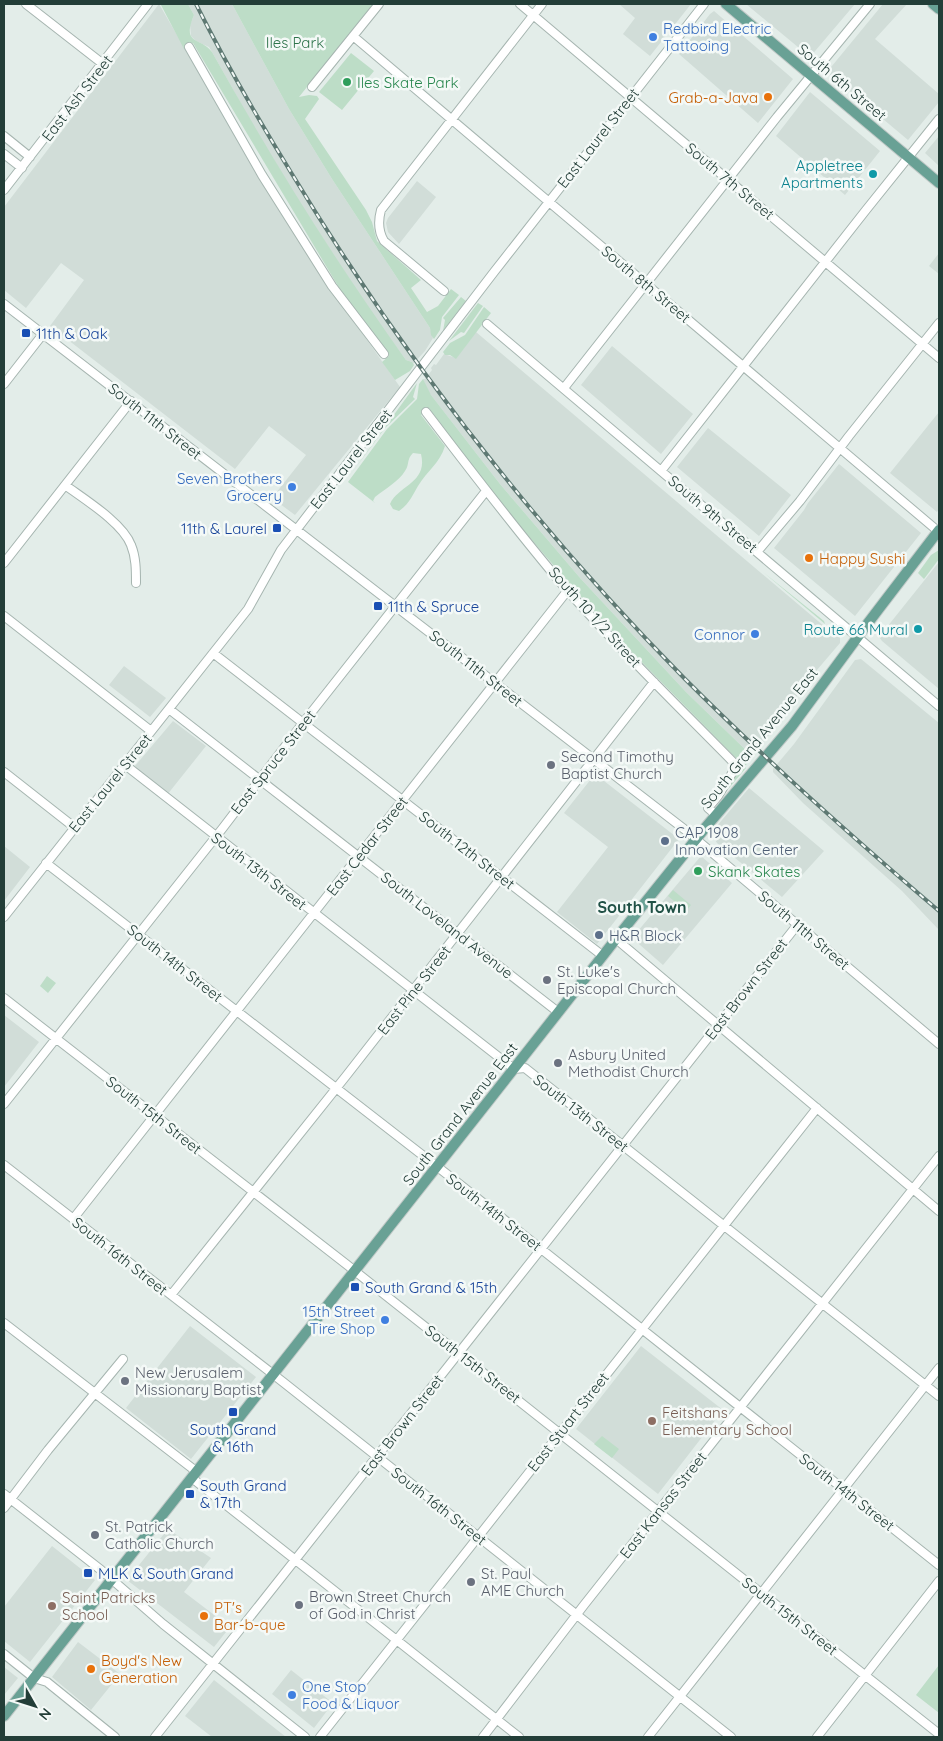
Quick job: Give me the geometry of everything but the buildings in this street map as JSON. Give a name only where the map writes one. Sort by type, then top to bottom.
[{"type":"main road","name":"South 6th Street","points":[[726,4],[939,183]]},
{"type":"main road","points":[[934,4],[939,9]]},
{"type":"main road","name":"South Grand Avenue East","points":[[4,1716],[616,939],[696,839],[792,726],[939,531]]},
{"type":"street","points":[[26,4],[103,64]]},
{"type":"street","name":"East Ash Street","points":[[4,190],[148,4]]},
{"type":"street","points":[[312,87],[379,4]]},
{"type":"street","name":"South 7th Street","points":[[520,4],[939,358]]},
{"type":"street","points":[[444,291],[384,240],[380,231],[380,215],[385,204],[542,4]]},
{"type":"street","name":"East Laurel Street","points":[[4,917],[248,609],[273,562],[296,530],[704,4]]},
{"type":"street","points":[[564,388],[810,75],[870,4]]},
{"type":"street","name":"South 8th Street","points":[[353,36],[939,531]]},
{"type":"street","points":[[189,47],[267,183],[332,286],[384,354]]},
{"type":"street","points":[[661,471],[939,119]]},
{"type":"street","points":[[4,136],[30,157]]},
{"type":"street","points":[[4,154],[22,168]]},
{"type":"street","name":"South 11th Street","points":[[4,304],[696,839],[939,1044]]},
{"type":"street","points":[[758,552],[939,323]]},
{"type":"street","name":"South 9th Street","points":[[486,324],[939,706]]},
{"type":"street","points":[[4,384],[43,334]]},
{"type":"street","points":[[4,563],[130,401]]},
{"type":"street","name":"South 10 1/2 Street","points":[[426,412],[486,491],[568,590],[654,682],[733,762],[734,770],[708,808],[716,815]]},
{"type":"street","points":[[66,485],[113,521],[123,531],[131,543],[135,556],[136,583]]},
{"type":"street","name":"East Spruce Street","points":[[4,1104],[216,837],[303,723],[486,491]]},
{"type":"street","name":"East Cedar Street","points":[[73,1219],[568,590]]},
{"type":"street","points":[[4,616],[152,731]]},
{"type":"street","name":"South 12th Street","points":[[213,653],[603,956]]},
{"type":"street","name":"East Pine Street","points":[[172,1295],[414,990],[654,682]]},
{"type":"street","name":"South Loveland Avenue","points":[[169,709],[558,1012]]},
{"type":"street","name":"South 13th Street","points":[[124,764],[514,1069],[525,1068],[939,1396]]},
{"type":"street","points":[[4,772],[74,827]]},
{"type":"street","name":"South 14th Street","points":[[46,863],[437,1167],[939,1565]]},
{"type":"street","name":"East Brown Street","points":[[155,1737],[798,924]]},
{"type":"street","points":[[616,939],[939,1211]]},
{"type":"street","name":"South 15th Street","points":[[4,998],[355,1271],[939,1734]]},
{"type":"street","name":"East Stuart Street","points":[[320,1737],[817,1108]]},
{"type":"street","name":"East Kansas Street","points":[[483,1737],[658,1511],[939,1156]]},
{"type":"street","name":"South 16th Street","points":[[4,1165],[274,1375],[730,1737]]},
{"type":"street","points":[[4,1323],[94,1393],[295,1560],[518,1737]]},
{"type":"street","points":[[4,1508],[48,1450],[123,1359]]},
{"type":"street","points":[[648,1737],[939,1368]]},
{"type":"street","points":[[4,1494],[306,1737]]},
{"type":"street","points":[[817,1737],[939,1582]]},
{"type":"street","points":[[4,1654],[34,1678],[47,1682],[115,1737]]},
{"type":"shaded area","points":[[159,4],[267,190],[318,270],[400,387],[295,515],[272,498],[306,455],[269,426],[235,469],[50,326],[84,280],[61,263],[26,308],[4,290],[4,207]]},
{"type":"shaded area","points":[[188,4],[232,4],[289,109],[332,179],[430,328],[433,338],[425,351],[413,364],[406,360],[372,314],[298,200],[209,47],[196,41],[191,36],[190,25],[194,15]]},
{"type":"shaded area","points":[[619,4],[691,4],[650,56],[623,34],[635,18]]},
{"type":"shaded area","points":[[746,4],[855,4],[810,57]]},
{"type":"shaded area","points":[[883,4],[907,4],[875,39],[939,94],[939,102],[908,140],[827,72]]},
{"type":"shaded area","points":[[714,11],[793,79],[758,123],[679,54]]},
{"type":"shaded area","points":[[810,92],[880,151],[845,195],[776,136]]},
{"type":"shaded area","points":[[939,136],[939,166],[925,153]]},
{"type":"shaded area","points":[[417,181],[436,197],[399,244],[388,232],[386,223]]},
{"type":"shaded area","points":[[939,253],[939,274],[929,266]]},
{"type":"shaded area","points":[[476,332],[831,632],[840,637],[840,643],[805,684],[773,730],[754,753],[753,757],[686,692],[581,579],[500,484],[427,390],[423,379],[432,370],[431,368],[434,364],[436,365],[444,354],[456,358]]},
{"type":"shaded area","points":[[612,346],[693,414],[661,454],[581,385]]},
{"type":"shaded area","points":[[939,412],[939,509],[937,512],[890,473]]},
{"type":"shaded area","points":[[708,428],[791,495],[759,536],[677,467]]},
{"type":"shaded area","points":[[839,464],[921,533],[855,616],[774,548]]},
{"type":"shaded area","points":[[939,562],[939,689],[879,637]]},
{"type":"shaded area","points":[[861,659],[939,723],[939,930],[902,891],[803,803],[773,772],[773,769],[794,744],[855,660]]},
{"type":"shaded area","points":[[124,666],[166,698],[150,717],[109,685]]},
{"type":"shaded area","points":[[173,721],[206,746],[167,795],[140,773],[135,766]]},
{"type":"shaded area","points":[[595,774],[679,839],[597,944],[557,912],[608,847],[564,813]]},
{"type":"shaded area","points":[[749,788],[824,851],[782,897],[717,843],[711,833]]},
{"type":"shaded area","points":[[4,846],[30,867],[4,901]]},
{"type":"shaded area","points":[[701,856],[732,883],[663,965],[632,938]]},
{"type":"shaded area","points":[[4,1015],[39,1042],[4,1087]]},
{"type":"shaded area","points":[[190,1326],[256,1377],[191,1459],[126,1408]]},
{"type":"shaded area","points":[[641,1346],[723,1410],[658,1494],[576,1429]]},
{"type":"shaded area","points":[[168,1529],[211,1558],[184,1592],[230,1627],[214,1647],[127,1580]]},
{"type":"shaded area","points":[[52,1546],[95,1580],[30,1662],[4,1641],[4,1607]]},
{"type":"shaded area","points":[[78,1642],[120,1674],[91,1710],[52,1677]]},
{"type":"shaded area","points":[[4,1667],[18,1678],[4,1695]]},
{"type":"shaded area","points":[[291,1670],[333,1703],[314,1728],[272,1694]]},
{"type":"shaded area","points":[[214,1680],[286,1737],[212,1737],[185,1716]]},
{"type":"green space","points":[[162,4],[188,4],[194,15],[190,32],[191,36],[194,40],[208,47],[212,52],[257,131],[329,247],[406,360],[414,365],[410,371],[395,380],[382,362],[389,356],[341,291],[193,43],[184,49]]},
{"type":"green space","name":"Iles Park","points":[[232,4],[373,4],[299,97],[309,95],[317,96],[319,99],[305,119],[366,210],[372,222],[377,241],[421,280],[411,288],[427,312],[438,306],[451,289],[459,295],[442,317],[440,330],[434,339],[430,328],[332,179],[289,109]]},
{"type":"green space","name":"Iles Skate Park","points":[[351,53],[374,71],[342,110],[319,92]]},
{"type":"green space","points":[[461,297],[466,301],[443,331],[445,320],[443,318]]},
{"type":"green space","points":[[478,303],[483,306],[464,333],[461,332],[449,341]]},
{"type":"green space","points":[[484,307],[491,313],[456,359],[450,355],[445,355],[443,352],[450,343],[465,335]]},
{"type":"green space","points":[[423,379],[431,395],[500,484],[581,579],[686,692],[753,757],[729,788],[737,769],[736,758],[625,645],[574,589],[493,495],[429,408],[421,415],[445,446],[437,462],[403,508],[399,511],[393,509],[390,504],[400,492],[417,478],[422,464],[421,454],[413,453],[402,475],[396,482],[375,497],[373,501],[375,503],[348,482],[387,429],[417,399],[419,384]]},
{"type":"green space","points":[[417,383],[413,397],[415,399],[385,428],[348,478]]},
{"type":"green space","points":[[939,550],[939,559],[924,579],[918,573],[931,555]]},
{"type":"green space","points":[[763,572],[824,621],[825,624]]},
{"type":"green space","points":[[673,890],[691,905],[686,911],[668,896]]},
{"type":"green space","points":[[47,976],[56,983],[48,993],[40,986]]},
{"type":"green space","points":[[602,1436],[619,1449],[612,1458],[594,1444]]},
{"type":"green space","points":[[939,1665],[939,1713],[916,1695]]},
{"type":"railway","points":[[196,4],[254,111],[379,309],[474,438],[524,501],[576,562],[685,679],[810,798],[939,911]]},
{"type":"place","name":"Redbird Electric Tattooing","points":[[653,37]]},
{"type":"place","name":"Iles Skate Park","points":[[347,82]]},
{"type":"place","name":"Grab-a-Java","points":[[768,97]]},
{"type":"place","name":"Appletree Apartments","points":[[873,174]]},
{"type":"place","name":"11th & Oak","points":[[26,333]]},
{"type":"place","name":"Seven Brothers Grocery","points":[[292,487]]},
{"type":"place","name":"11th & Laurel","points":[[277,528]]},
{"type":"place","name":"Happy Sushi","points":[[809,558]]},
{"type":"place","name":"11th & Spruce","points":[[378,606]]},
{"type":"place","name":"Route 66 Mural","points":[[918,629]]},
{"type":"place","name":"Connor","points":[[755,634]]},
{"type":"place","name":"Second Timothy Baptist Church","points":[[551,765]]},
{"type":"place","name":"CAP 1908 Innovation Center","points":[[665,841]]},
{"type":"place","name":"Skank Skates","points":[[698,871]]},
{"type":"place","name":"H&R Block","points":[[599,935]]},
{"type":"place","name":"St. Luke's Episcopal Church","points":[[547,980]]},
{"type":"place","name":"Asbury United Methodist Church","points":[[558,1063]]},
{"type":"place","name":"South Grand & 15th","points":[[355,1287]]},
{"type":"place","name":"15th Street Tire Shop","points":[[385,1320]]},
{"type":"place","name":"New Jerusalem Missionary Baptist","points":[[125,1381]]},
{"type":"place","name":"South Grand & 16th","points":[[233,1412]]},
{"type":"place","name":"Feitshans Elementary School","points":[[652,1421]]},
{"type":"place","name":"South Grand & 17th","points":[[190,1494]]},
{"type":"place","name":"St. Patrick Catholic Church","points":[[95,1535]]},
{"type":"place","name":"MLK & South Grand","points":[[88,1573]]},
{"type":"place","name":"St. Paul AME Church","points":[[471,1582]]},
{"type":"place","name":"Brown Street Church of God in Christ","points":[[299,1605]]},
{"type":"place","name":"Saint Patricks School","points":[[52,1606]]},
{"type":"place","name":"PT's Bar-b-que","points":[[204,1616]]},
{"type":"place","name":"Boyd's New Generation","points":[[91,1669]]},
{"type":"place","name":"One Stop Food & Liquor","points":[[292,1695]]},
{"type":"district","name":"South Town","points":[[642,907]]}]
